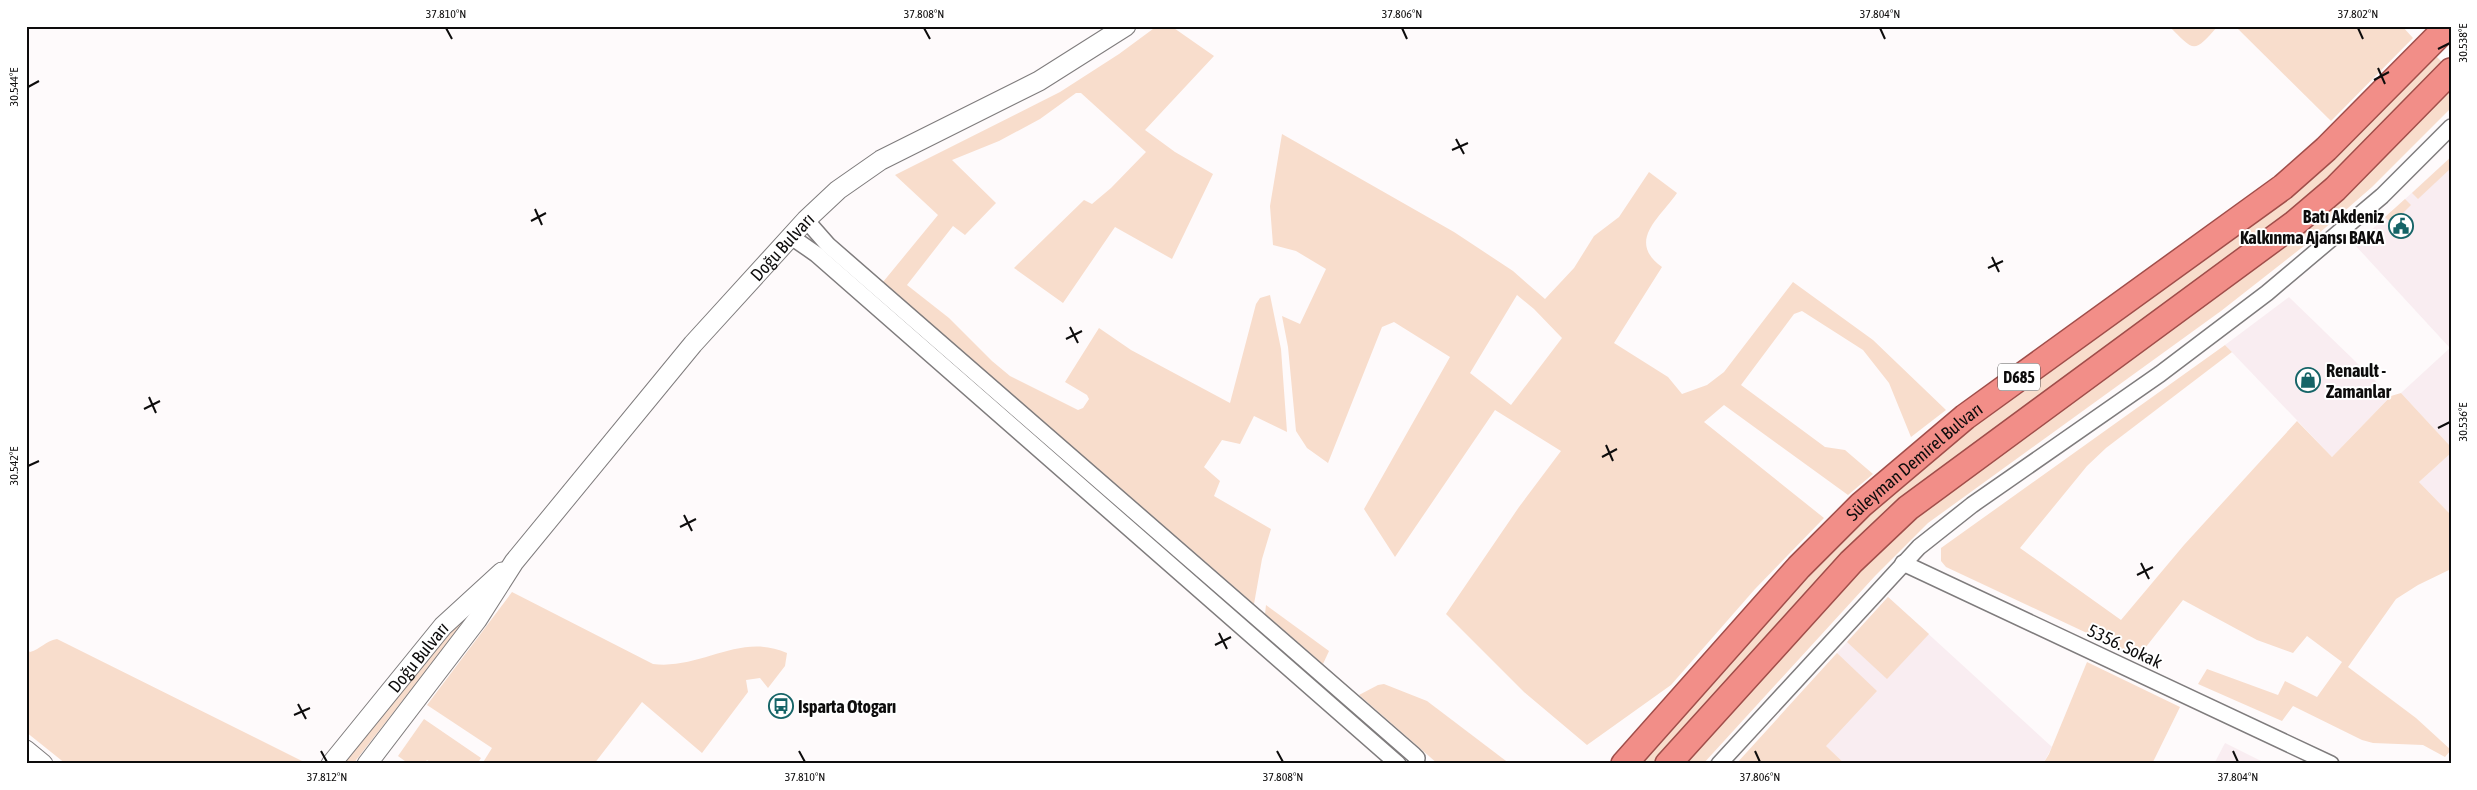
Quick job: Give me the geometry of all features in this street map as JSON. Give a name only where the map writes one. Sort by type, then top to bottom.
[{"type":"highway","name":"Süleyman Demirel Bulvarı","points":[[1624,764],[1793,574],[1861,504],[1965,417],[2283,187],[2326,150],[2448,26]]},
{"type":"highway","name":"Süleyman Demirel Bulvarı","points":[[1668,764],[1851,562],[1908,508],[2294,223],[2335,189],[2451,71]]},
{"type":"highway","points":[[1677,764],[1706,722]]},
{"type":"street","name":"Doğu Bulvarı","points":[[367,764],[455,651],[514,562],[693,344],[806,220],[838,190],[881,160],[1039,81],[1126,26]]},
{"type":"street","points":[[1719,764],[1903,563],[1939,530],[2160,374],[2267,293],[2382,196],[2451,127]]},
{"type":"street","points":[[806,220],[828,245],[1414,755],[1417,758],[1416,764]]},
{"type":"street","points":[[790,236],[816,254],[1398,764]]},
{"type":"street","name":"Doğu Bulvarı","points":[[331,764],[443,626],[458,610],[514,562]]},
{"type":"street","name":"5356. Sokak","points":[[1903,563],[2330,764]]},
{"type":"street","points":[[26,750],[43,764]]},
{"type":"shaded area","points":[[1157,26],[1171,26],[1214,56],[1145,130],[1175,152],[1213,174],[1172,259],[1115,227],[1063,303],[1014,268],[1084,200],[1092,204],[1111,188],[1146,152],[1081,93],[1076,93],[1040,119],[999,141],[952,160],[996,203],[965,235],[953,226],[907,285],[949,318],[992,361],[1010,376],[1078,410],[1083,408],[1089,399],[1087,395],[1065,382],[1099,328],[1131,350],[1230,403],[1256,304],[1260,298],[1270,295],[1281,349],[1287,432],[1254,416],[1240,444],[1222,440],[1204,467],[1220,481],[1214,496],[1271,529],[1262,559],[1254,604],[883,282],[938,215],[895,175],[1060,92],[1119,54]]},
{"type":"shaded area","points":[[2169,26],[2218,26],[2203,41],[2194,46],[2184,41]]},
{"type":"shaded area","points":[[2235,26],[2402,26],[2413,38],[2331,121]]},
{"type":"shaded area","points":[[2435,55],[2445,65],[2321,189],[1989,434],[1656,764],[1636,764],[1799,579],[1880,500]]},
{"type":"shaded area","points":[[2451,89],[2451,108],[2372,187],[2309,242],[2221,311],[1928,523],[1875,576],[1703,764],[1685,764],[1858,572],[1900,530]]},
{"type":"shaded area","points":[[1282,134],[1454,232],[1513,271],[1545,299],[1574,268],[1594,236],[1619,217],[1649,172],[1677,193],[1655,221],[1646,239],[1647,248],[1652,257],[1662,267],[1614,343],[1668,377],[1682,394],[1707,385],[1724,372],[1793,282],[1873,340],[1946,410],[1911,437],[1889,383],[1863,350],[1802,311],[1794,314],[1741,385],[1825,447],[1845,450],[1873,474],[1848,495],[1724,405],[1704,422],[1824,518],[1755,589],[1671,685],[1587,745],[1524,692],[1446,614],[1519,507],[1561,451],[1495,410],[1395,557],[1364,509],[1450,357],[1394,322],[1382,327],[1328,463],[1307,448],[1296,431],[1288,347],[1282,316],[1300,324],[1326,269],[1296,251],[1273,245],[1270,206]],"holes":[[[1517,295],[1534,309],[1562,338],[1511,405],[1470,373]]]},
{"type":"shaded area","points":[[2451,157],[2451,447],[2401,393],[2450,348],[2355,245]]},
{"type":"shaded area","points":[[2451,157],[2451,168],[2418,199],[2412,193]]},
{"type":"shaded area","points":[[2405,199],[2411,205],[2392,224],[2385,217]]},
{"type":"shaded area","points":[[2289,297],[2391,396],[2332,457],[2225,345]]},
{"type":"shaded area","points":[[2225,345],[2232,352],[2106,448],[2087,466],[2020,548],[2121,620],[2184,545],[2297,421],[2332,457],[2391,396],[2401,393],[2451,447],[2451,453],[2419,482],[2451,515],[2451,569],[2418,585],[2396,599],[2348,667],[2416,718],[2451,750],[2445,757],[2423,745],[2373,743],[2362,740],[2293,706],[2282,721],[2198,684],[2207,669],[2278,695],[2285,681],[2317,697],[2342,662],[2307,636],[2293,653],[2257,640],[2183,600],[2138,657],[1946,567],[1941,561],[1941,548]]},
{"type":"shaded area","points":[[2451,453],[2451,515],[2419,482]]},
{"type":"shaded area","points":[[512,592],[653,664],[688,662],[736,649],[753,647],[769,648],[787,653],[785,666],[768,688],[760,678],[746,680],[748,692],[702,753],[642,702],[594,764],[482,764],[492,748],[427,705]]},
{"type":"shaded area","points":[[1888,597],[2052,747],[2043,764],[1845,764],[1786,709]]},
{"type":"shaded area","points":[[1888,597],[1929,634],[1887,679],[1847,642]]},
{"type":"shaded area","points":[[1266,605],[1329,651],[1323,664],[1265,614]]},
{"type":"shaded area","points":[[471,613],[353,764],[343,764],[451,629]]},
{"type":"shaded area","points":[[57,639],[308,764],[66,764],[26,732],[26,649],[30,652],[49,641]]},
{"type":"shaded area","points":[[1837,653],[1877,691],[1826,746],[1845,764],[1736,764]]},
{"type":"shaded area","points":[[2087,662],[2180,707],[2152,764],[2043,764],[2049,754]]},
{"type":"shaded area","points":[[1384,684],[1427,701],[1510,764],[1438,764],[1359,695],[1378,685]]},
{"type":"shaded area","points":[[424,719],[481,758],[477,764],[432,764],[427,760],[424,764],[409,764],[398,756]]},
{"type":"shaded area","points":[[2225,743],[2267,764],[2214,764]]},
{"type":"place","name":"Batı Akdeniz Kalkınma Ajansı BAKA","points":[[2401,226]]},
{"type":"place","name":"Renault - Zamanlar","points":[[2308,380]]},
{"type":"place","name":"Isparta Otogarı","points":[[781,706]]}]
